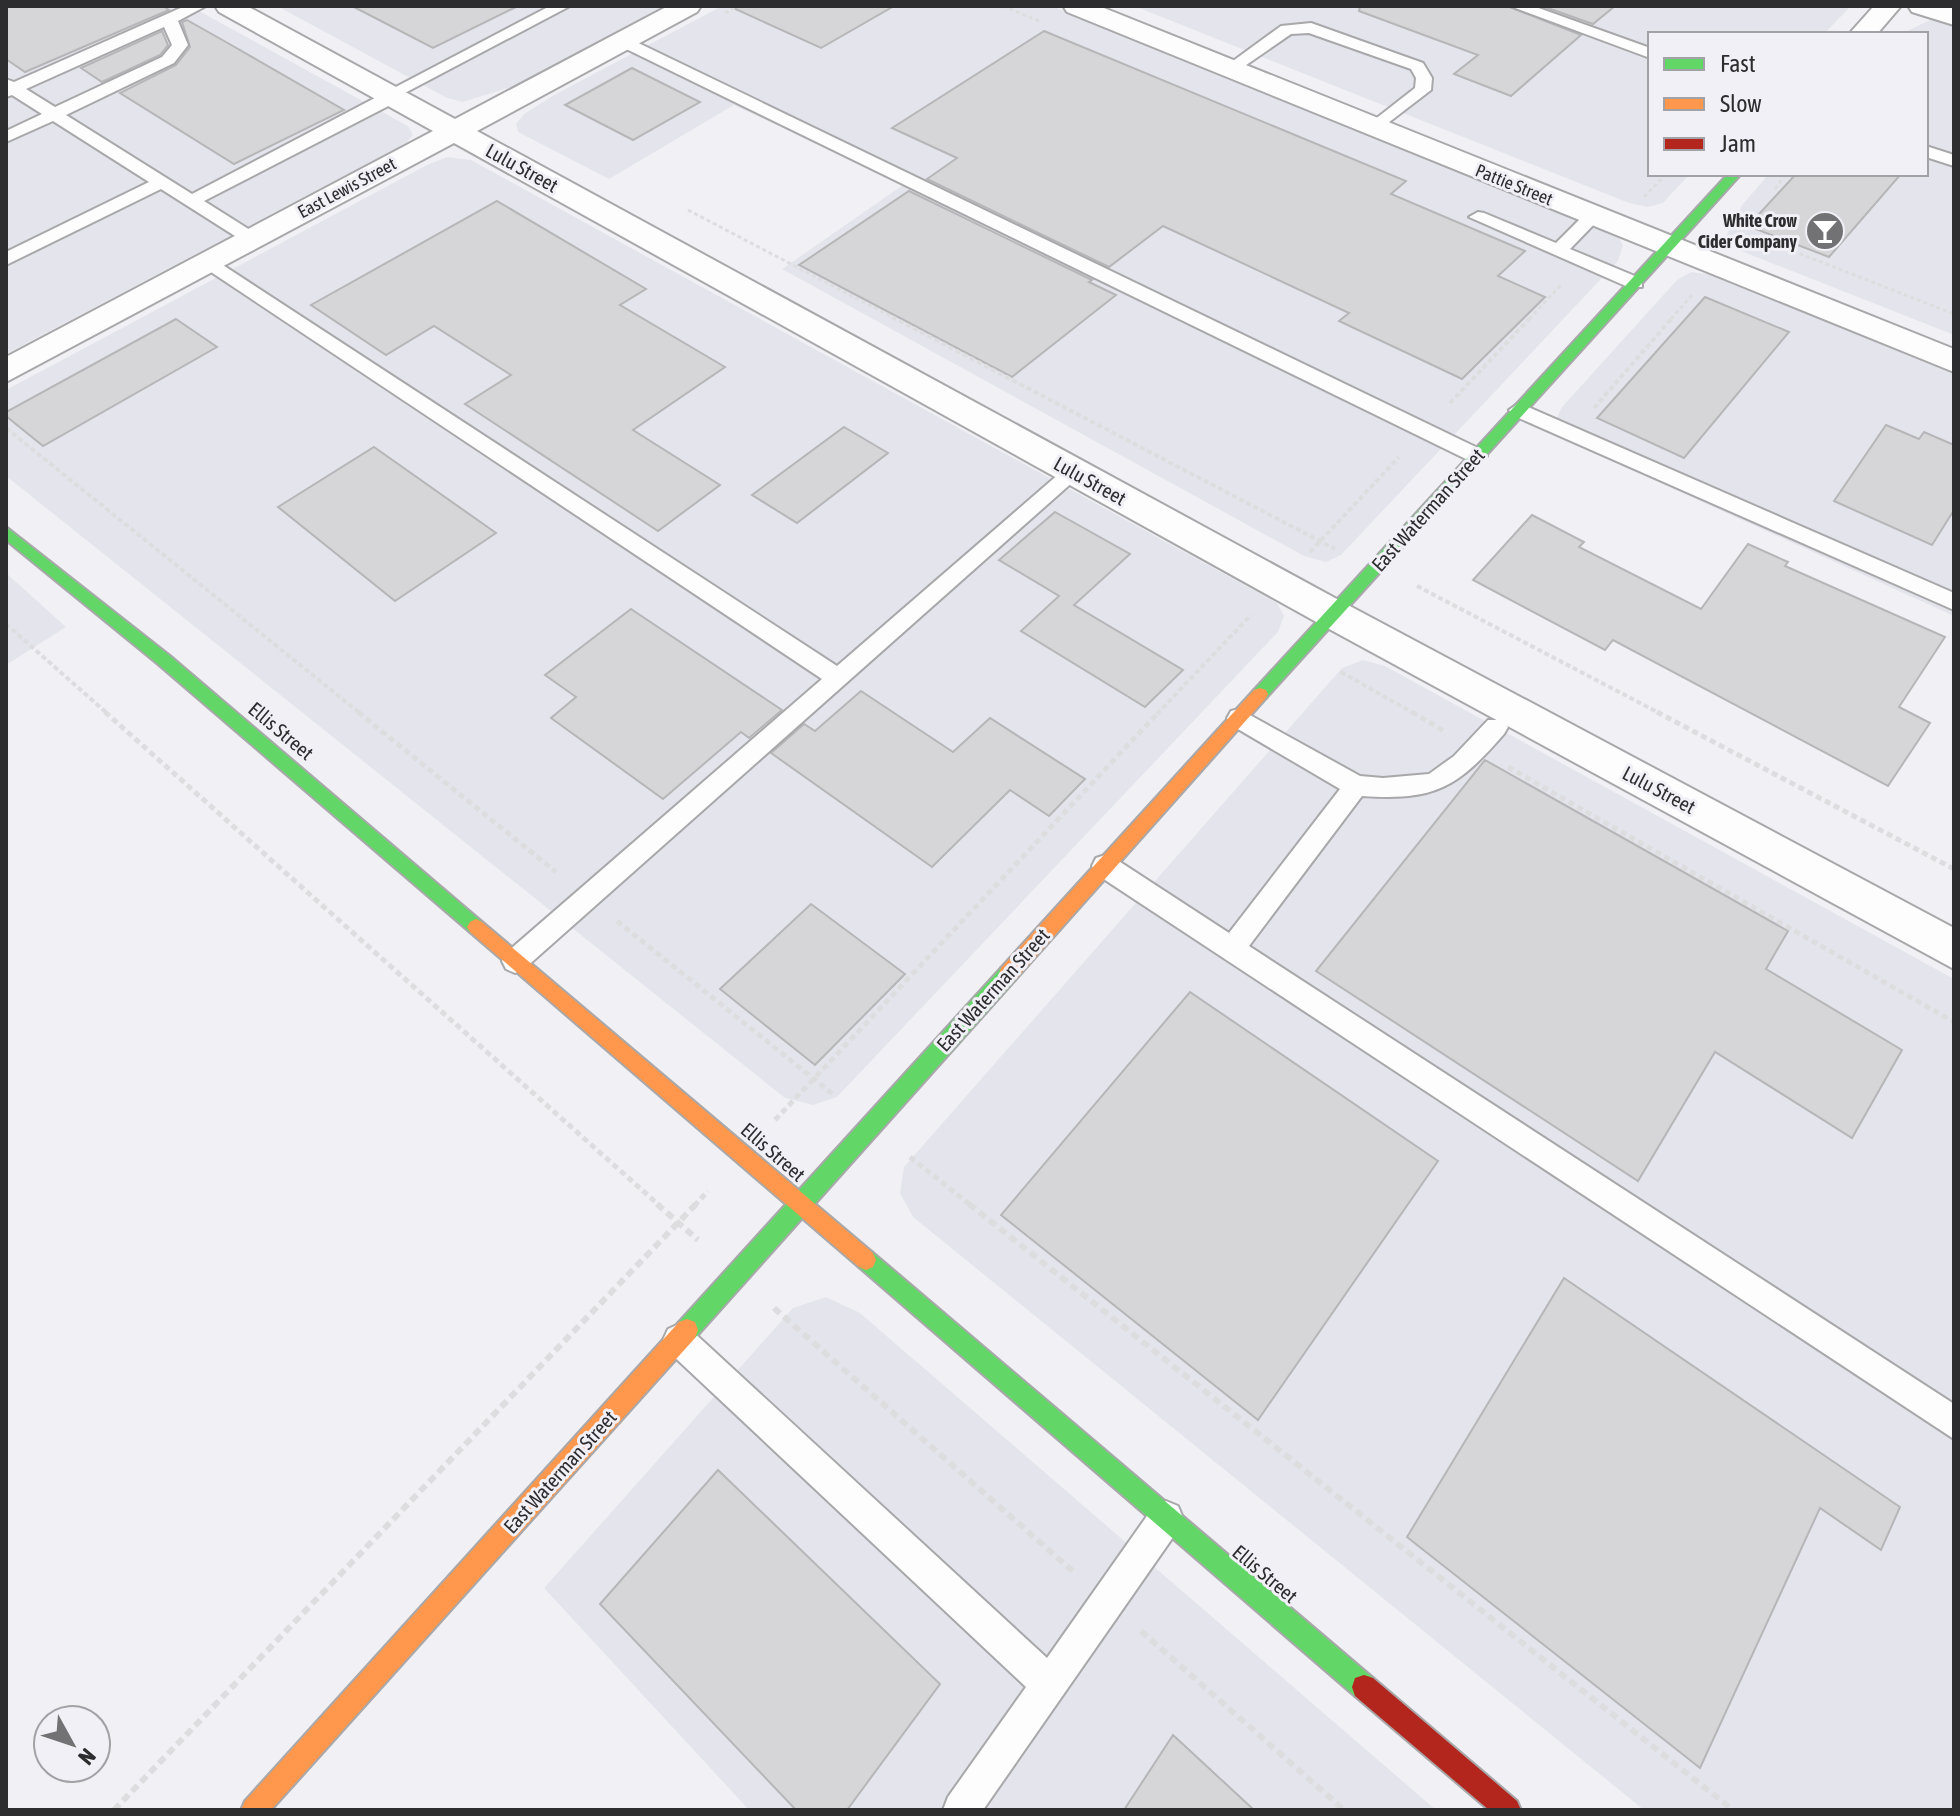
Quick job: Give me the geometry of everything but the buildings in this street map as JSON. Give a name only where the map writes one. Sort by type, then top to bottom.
[{"type":"street","name":"Lulu Street","points":[[228,6],[1279,585],[1954,950]]},
{"type":"street","name":"Pattie Street","points":[[1076,6],[1954,361]]},
{"type":"street","points":[[1864,32],[1888,6]]},
{"type":"street","points":[[1921,6],[1954,17]]},
{"type":"street","name":"East Lewis Street","points":[[6,371],[622,41],[678,8]]},
{"type":"street","name":"East Waterman Street","points":[[254,1810],[1333,614],[1733,176]]},
{"type":"street","name":"Ellis Street","points":[[6,532],[164,660],[1508,1810]]},
{"type":"lane","points":[[9,88],[198,6]]},
{"type":"lane","points":[[191,201],[562,6]]},
{"type":"lane","points":[[1518,6],[1648,52]]},
{"type":"lane","points":[[1230,69],[1309,14]]},
{"type":"lane","points":[[6,137],[168,60],[180,45],[169,19]]},
{"type":"lane","points":[[1287,29],[1311,28],[1417,66],[1424,78],[1423,90],[1375,128]]},
{"type":"lane","points":[[622,41],[1477,456]]},
{"type":"lane","points":[[9,88],[252,239]]},
{"type":"lane","points":[[1928,152],[1954,161]]},
{"type":"lane","points":[[6,259],[162,182]]},
{"type":"lane","points":[[1478,217],[1635,283]]},
{"type":"lane","points":[[1558,251],[1605,221]]},
{"type":"lane","points":[[209,262],[838,678]]},
{"type":"lane","points":[[1519,410],[1954,602]]},
{"type":"lane","points":[[515,961],[1074,472]]},
{"type":"lane","points":[[1239,718],[1356,786],[1405,790],[1434,786],[1453,775],[1496,727]]},
{"type":"lane","points":[[1232,949],[1356,786]]},
{"type":"lane","points":[[1105,866],[1954,1423]]},
{"type":"lane","points":[[679,1340],[1049,1684]]},
{"type":"lane","points":[[961,1810],[1166,1518]]},
{"type":"path","points":[[1605,221],[1663,176]]},
{"type":"path","points":[[1769,197],[1785,176]]},
{"type":"path","points":[[677,204],[1319,542],[1428,591],[1954,869]]},
{"type":"path","points":[[114,1810],[743,1155],[1583,261]]},
{"type":"path","points":[[1573,433],[1715,265]]},
{"type":"path","points":[[6,428],[871,1126],[1733,1810]]},
{"type":"path","points":[[6,624],[678,1223],[1344,1810]]},
{"type":"shaded area","points":[[6,6],[190,6],[408,126],[413,135],[406,143],[6,354]]},
{"type":"shaded area","points":[[277,6],[663,6],[514,86],[463,102],[447,98]]},
{"type":"shaded area","points":[[722,6],[1052,6],[1619,238],[1623,246],[1618,261],[1341,555],[1326,562],[1304,556],[782,269],[903,185],[734,105],[609,179],[518,132],[516,124],[524,114],[554,95]]},
{"type":"shaded area","points":[[1134,6],[1851,6],[1826,32],[1648,32],[1648,176],[1688,176],[1663,203],[1648,207],[1629,203]]},
{"type":"shaded area","points":[[1932,19],[1954,23],[1954,335],[1746,253],[1730,245],[1726,236],[1742,205],[1767,176],[1928,176],[1928,32],[1905,32]]},
{"type":"shaded area","points":[[447,157],[471,160],[1277,603],[1284,616],[1278,632],[837,1097],[813,1105],[785,1098],[6,476],[6,390]]},
{"type":"shaded area","points":[[1691,272],[1712,275],[1954,374],[1954,616],[1550,433],[1562,407],[1677,280]]},
{"type":"shaded area","points":[[6,573],[66,627],[6,665]]},
{"type":"shaded area","points":[[1363,660],[1385,666],[1954,979],[1954,1810],[1644,1810],[913,1217],[900,1193],[904,1167],[1342,668]]},
{"type":"shaded area","points":[[826,1297],[860,1313],[1436,1810],[749,1810],[544,1588],[793,1308]]},
{"type":"traffic: fast","points":[[1260,694],[1733,176]]},
{"type":"traffic: fast","points":[[6,532],[164,660],[476,927]]},
{"type":"traffic: fast","points":[[687,1330],[1008,974]]},
{"type":"traffic: fast","points":[[866,1260],[1364,1687]]},
{"type":"traffic: slow","points":[[1008,974],[1260,694]]},
{"type":"traffic: slow","points":[[476,927],[866,1260]]},
{"type":"traffic: slow","points":[[254,1810],[687,1330]]},
{"type":"traffic: jam","points":[[1364,1687],[1508,1810]]},
{"type":"place","name":"White Crow Cider Company","points":[[1825,231]]}]
